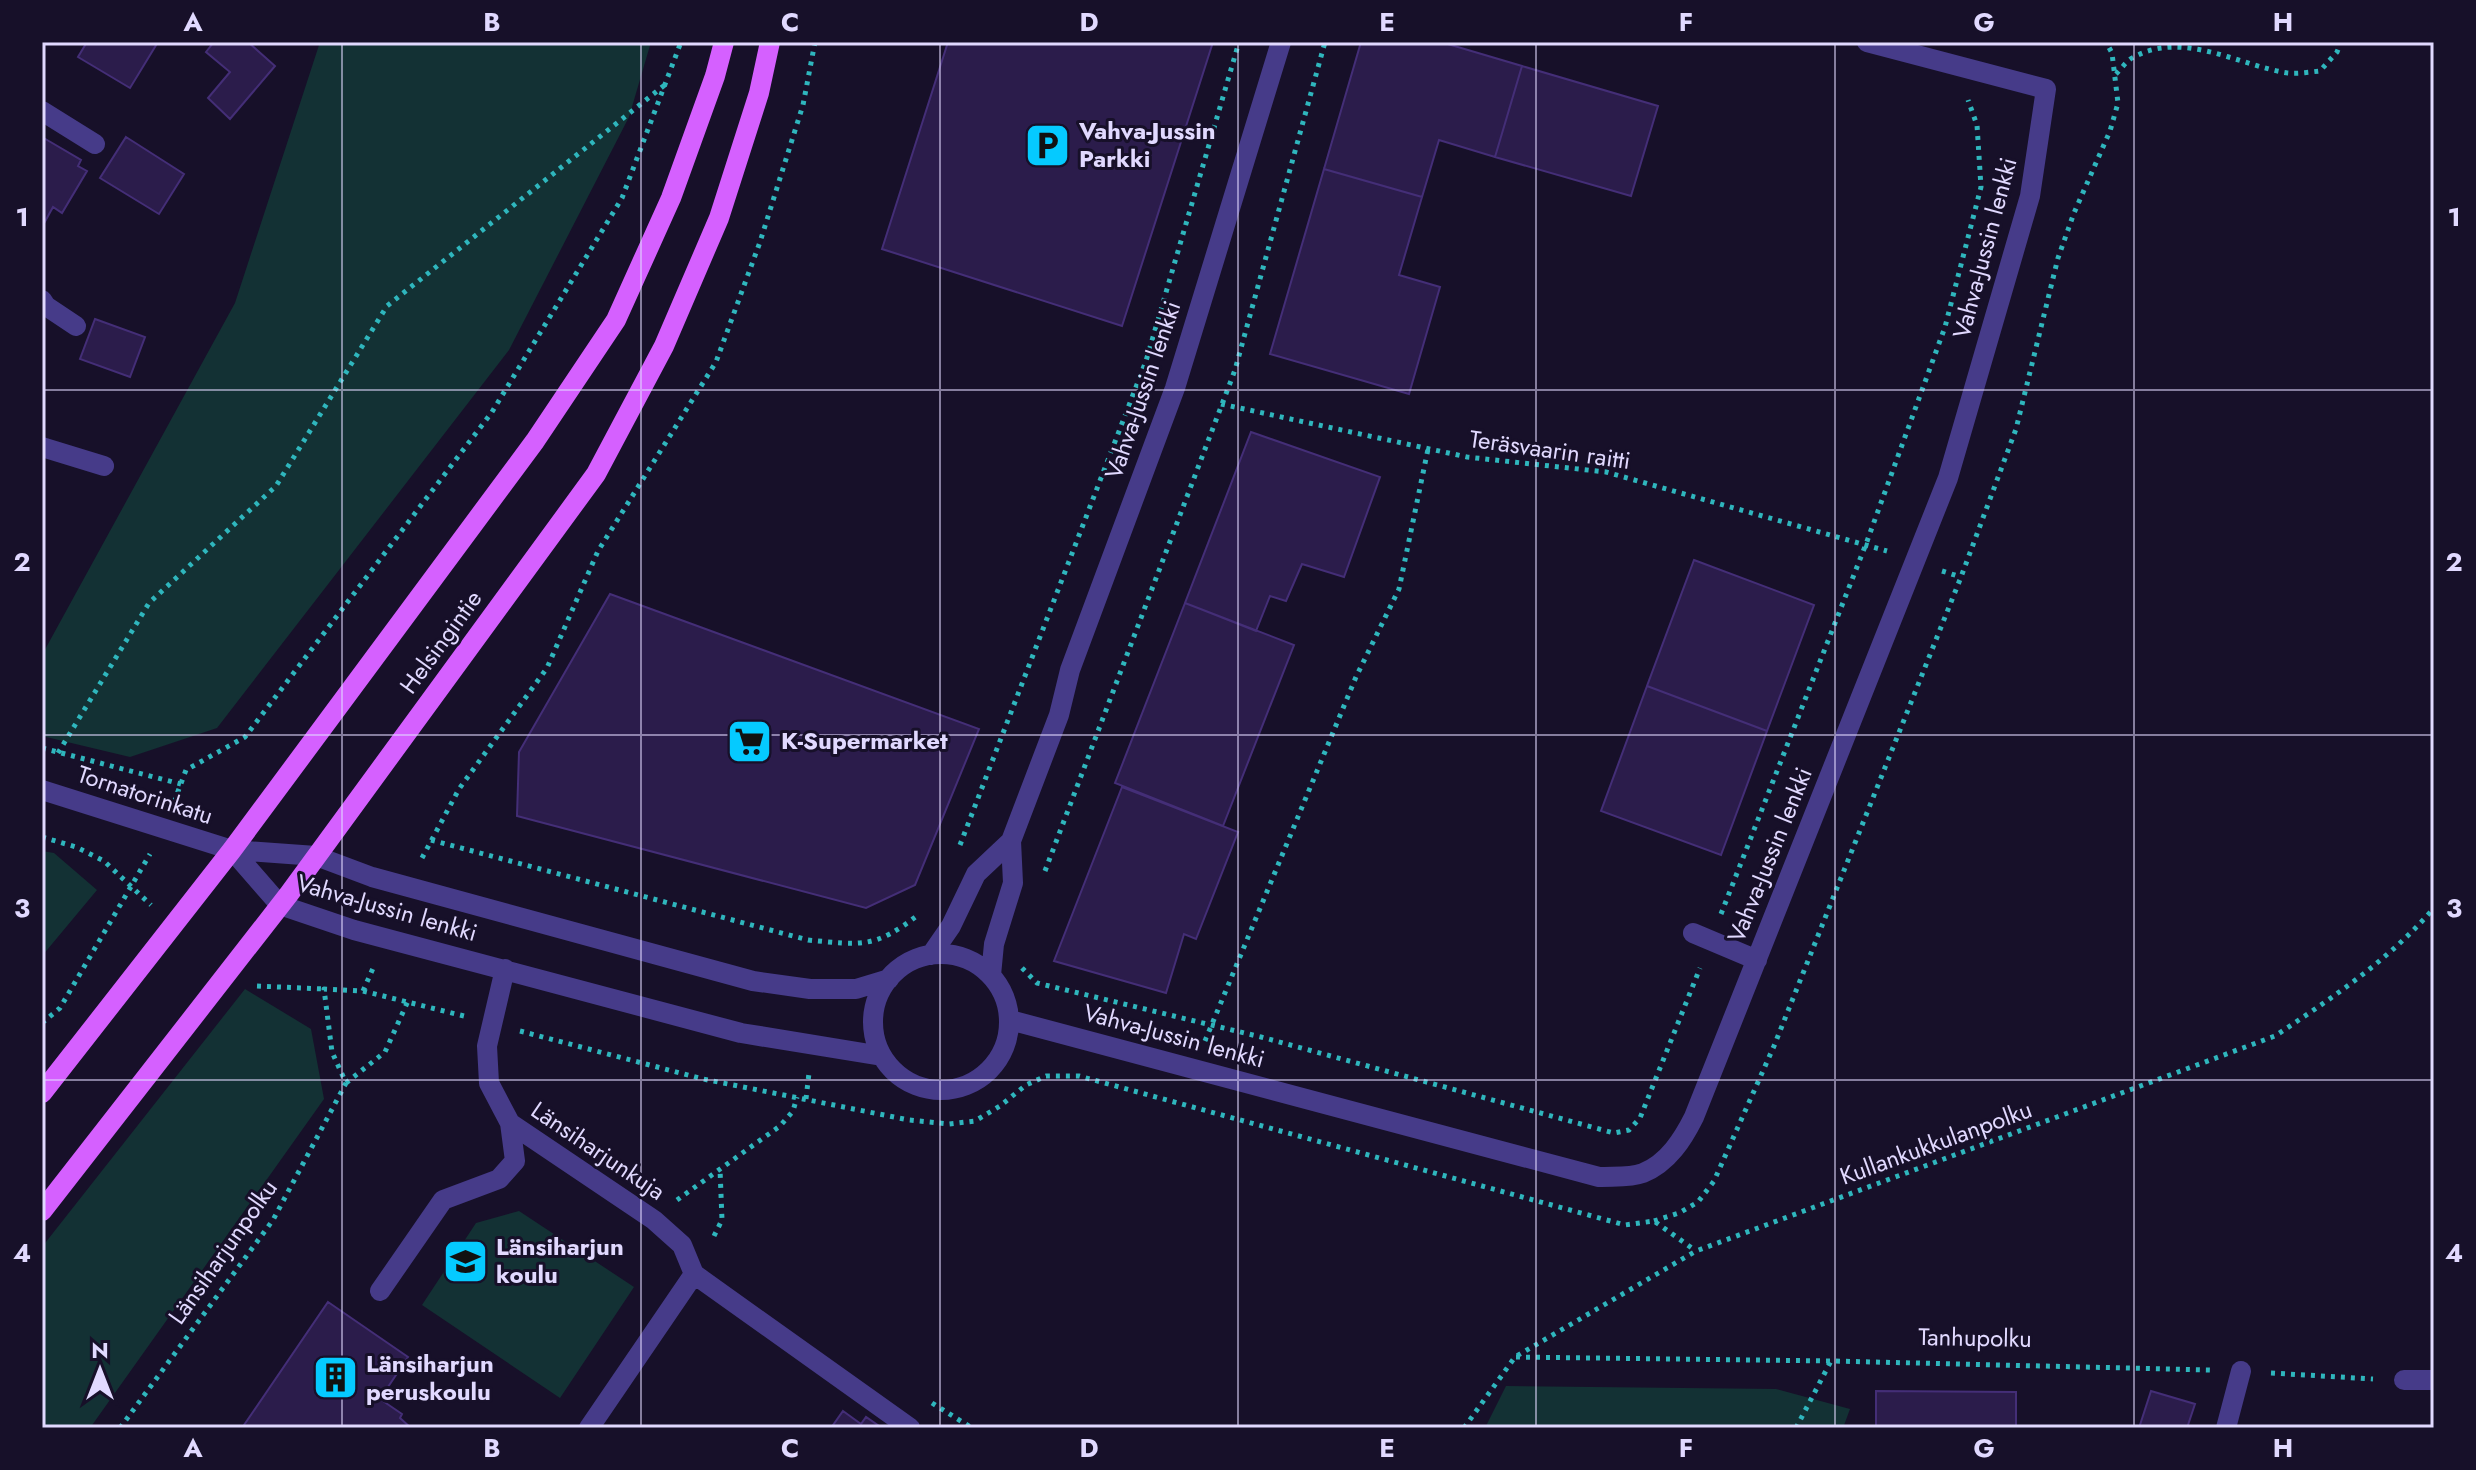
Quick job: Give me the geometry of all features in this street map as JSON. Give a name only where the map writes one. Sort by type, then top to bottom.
[{"type":"main road","name":"Helsingintie","points":[[42,1093],[232,850],[535,441],[616,320],[671,198],[715,76],[724,42]]},
{"type":"main road","name":"Helsingintie","points":[[42,1211],[280,905],[596,474],[664,346],[719,218],[759,93],[770,42]]},
{"type":"street","name":"Vahva-Jussin lenkki","points":[[991,975],[994,944],[1013,883],[1011,841],[1059,715],[1070,670],[1175,388],[1281,42]]},
{"type":"street","name":"Vahva-Jussin lenkki","points":[[1010,1020],[1599,1177],[1641,1174],[1675,1149],[1686,1134],[1757,960],[1948,478],[2030,196],[2046,89],[1867,42]]},
{"type":"street","points":[[42,111],[95,144]]},
{"type":"street","points":[[42,300],[76,326]]},
{"type":"street","points":[[42,447],[104,466]]},
{"type":"street","name":"Tornatorinkatu","points":[[42,790],[232,850]]},
{"type":"street","name":"Vahva-Jussin lenkki","points":[[931,955],[951,926],[976,874],[1011,841]]},
{"type":"street","name":"Vahva-Jussin lenkki","points":[[232,850],[316,856],[409,888],[753,981],[810,989],[856,989],[889,979]]},
{"type":"street","name":"Vahva-Jussin lenkki","points":[[232,850],[280,905],[387,938],[741,1033],[882,1056]]},
{"type":"street","points":[[1702,937],[1757,960]]},
{"type":"street","points":[[931,955],[963,957],[991,975],[1001,989],[1010,1020],[1008,1036],[994,1065],[982,1077],[952,1090],[928,1089],[905,1080],[882,1056],[876,1041],[875,1008],[889,979],[901,968],[931,955]]},
{"type":"street","name":"Länsiharjunkuja","points":[[505,969],[487,1046],[489,1083],[510,1123],[654,1220],[682,1245],[694,1274]]},
{"type":"street","points":[[380,1291],[443,1200],[499,1179],[515,1161],[510,1123]]},
{"type":"street","points":[[589,1428],[694,1274],[910,1428]]},
{"type":"street","points":[[2226,1428],[2241,1371]]},
{"type":"street","points":[[2404,1380],[2434,1380]]},
{"type":"path","points":[[42,1023],[60,1008],[165,828],[186,770],[245,737],[492,412],[622,198],[681,42]]},
{"type":"path","points":[[409,888],[459,789],[547,668],[598,551],[716,362],[765,227],[803,105],[815,42]]},
{"type":"path","points":[[957,851],[1146,361],[1239,42]]},
{"type":"path","points":[[1044,873],[1235,370],[1325,42]]},
{"type":"path","points":[[408,1001],[385,1052],[346,1083],[332,1052],[324,989],[363,991],[408,1001],[703,1079],[909,1120],[949,1124],[975,1121],[1026,1085],[1046,1076],[1079,1076],[1625,1225],[1679,1213],[1698,1202],[1714,1181],[1774,1046],[1961,577],[2016,429],[2058,258],[2110,131],[2118,103],[2112,53],[2106,42]]},
{"type":"path","points":[[2116,74],[2133,57],[2159,48],[2190,49],[2228,56],[2290,73],[2320,71],[2337,52],[2341,42]]},
{"type":"path","points":[[1021,959],[1022,968],[1037,983],[1212,1025],[1614,1133],[1629,1130],[1640,1118],[1702,937],[1866,544],[1945,327],[1981,187],[1977,125],[1967,95],[1965,68]]},
{"type":"path","points":[[58,753],[149,603],[276,486],[387,306],[667,84]]},
{"type":"path","name":"Teräsvaarin raitti","points":[[1221,404],[1467,457],[1606,472],[1866,544],[1961,577]]},
{"type":"path","points":[[1194,1068],[1356,677],[1399,589],[1428,449]]},
{"type":"path","points":[[42,748],[181,784]]},
{"type":"path","points":[[431,840],[808,940],[857,945],[893,935],[924,910]]},
{"type":"path","name":"Kullankukkulanpolku","points":[[1464,1428],[1515,1357],[1696,1251],[2275,1036],[2354,983],[2434,908]]},
{"type":"path","points":[[363,991],[387,938]]},
{"type":"path","name":"Länsiharjunpolku","points":[[120,1428],[273,1220],[346,1083]]},
{"type":"path","points":[[673,1203],[780,1126],[793,1111],[797,1097]]},
{"type":"path","points":[[714,1236],[722,1220],[720,1169]]},
{"type":"path","points":[[1654,1221],[1696,1251]]},
{"type":"path","name":"Tanhupolku","points":[[1515,1357],[2241,1371],[2404,1380]]},
{"type":"path","points":[[1796,1428],[1831,1361]]},
{"type":"green space","points":[[320,42],[651,42],[629,117],[509,350],[217,728],[130,757],[42,736],[42,655],[235,303]]},
{"type":"green space","points":[[42,851],[54,853],[97,890],[42,956]]},
{"type":"green space","points":[[245,989],[311,1029],[324,1099],[90,1428],[42,1428],[42,1247]]},
{"type":"green space","points":[[519,1211],[634,1287],[560,1398],[422,1305],[476,1223]]},
{"type":"green space","points":[[1506,1386],[1776,1389],[1850,1409],[1843,1428],[1485,1428]]},
{"type":"building","points":[[87,42],[158,42],[130,88],[78,57]]},
{"type":"building","points":[[214,42],[248,42],[275,66],[230,119],[208,98],[230,72],[206,52]]},
{"type":"building","name":"Vahva-Jussin Parkki","points":[[948,42],[1213,42],[1122,326],[882,249]]},
{"type":"building","points":[[1361,42],[1441,42],[1522,66],[1495,157],[1439,140],[1422,197],[1324,169]]},
{"type":"building","points":[[1522,66],[1658,106],[1631,196],[1495,157]]},
{"type":"building","points":[[42,137],[81,160],[78,166],[87,171],[62,213],[53,207],[42,227]]},
{"type":"building","points":[[126,137],[184,174],[159,214],[100,178]]},
{"type":"building","points":[[1324,169],[1422,197],[1399,275],[1440,287],[1409,394],[1270,354]]},
{"type":"building","points":[[95,319],[145,337],[130,377],[80,359]]},
{"type":"building","points":[[1251,432],[1380,477],[1344,577],[1302,564],[1286,601],[1270,596],[1256,631],[1185,603]]},
{"type":"building","points":[[1694,560],[1814,605],[1767,731],[1647,686]]},
{"type":"building","name":"K-Supermarket","points":[[610,594],[979,729],[915,885],[866,908],[517,816],[519,752]]},
{"type":"building","points":[[1185,603],[1294,645],[1223,826],[1115,783]]},
{"type":"building","points":[[1647,686],[1767,731],[1721,855],[1601,811]]},
{"type":"building","points":[[1122,787],[1238,832],[1196,939],[1184,934],[1166,993],[1054,961]]},
{"type":"building","name":"Länsiharjun peruskoulu","points":[[328,1302],[408,1357],[380,1399],[402,1414],[400,1418],[411,1428],[242,1428]]},
{"type":"building","points":[[1876,1391],[2016,1392],[2016,1428],[1876,1428]]},
{"type":"building","points":[[2151,1391],[2195,1404],[2187,1428],[2139,1428]]},
{"type":"building","points":[[843,1411],[861,1424],[866,1417],[882,1428],[831,1428]]},
{"type":"place","name":"Vahva-Jussin Parkki","points":[[1048,145]]},
{"type":"place","name":"K-Supermarket","points":[[750,741]]},
{"type":"place","name":"Länsiharjun koulu","points":[[465,1261]]},
{"type":"place","name":"Länsiharjun peruskoulu","points":[[335,1378]]}]
